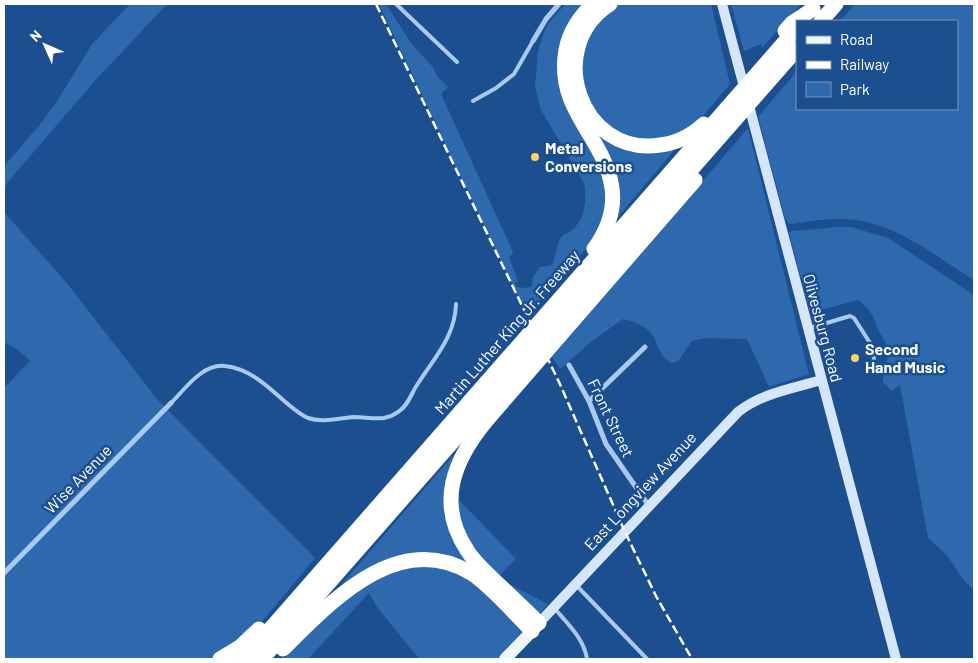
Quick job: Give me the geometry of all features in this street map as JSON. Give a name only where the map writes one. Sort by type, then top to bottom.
[{"type":"highway","points":[[536,627],[474,560],[461,540],[453,515],[452,487],[458,462],[478,432],[496,383],[564,306],[607,225],[612,206],[612,186],[606,168],[571,103],[564,75],[567,43],[579,18],[593,4]]},
{"type":"highway","points":[[610,4],[595,15],[586,28],[578,44],[575,60],[574,76],[578,93],[593,119],[617,138],[636,144],[656,146],[687,137],[711,121]]},
{"type":"highway","points":[[806,20],[819,15],[836,4]]},
{"type":"highway","points":[[802,20],[819,15]]},
{"type":"highway","points":[[772,51],[792,23],[796,22]]},
{"type":"highway","name":"Martin Luther King Jr. Freeway","points":[[564,306],[711,121],[772,51],[796,29]]},
{"type":"highway","name":"Martin Luther King Jr. Freeway","points":[[262,659],[496,383],[564,306],[718,146],[778,75],[796,50]]},
{"type":"highway","points":[[778,75],[796,58]]},
{"type":"highway","name":"Martin Luther King Jr. Freeway","points":[[244,659],[472,399],[496,383]]},
{"type":"highway","points":[[220,659],[240,647],[261,627],[389,483],[414,465]]},
{"type":"highway","points":[[273,659],[320,614],[356,585],[382,568],[411,560],[437,561],[450,564],[472,574],[536,627]]},
{"type":"main road","name":"Olivesburg Road","points":[[722,4],[896,659]]},
{"type":"main road","name":"East Longview Avenue","points":[[505,659],[728,421],[746,405],[764,396],[821,380]]},
{"type":"street","points":[[533,41],[546,19],[559,4]]},
{"type":"street","points":[[589,401],[645,347]]},
{"type":"street","name":"Front Street","points":[[569,365],[589,401],[606,444],[649,506]]},
{"type":"street","name":"Wise Avenue","points":[[4,573],[171,403]]},
{"type":"lane","points":[[396,4],[457,62]]},
{"type":"lane","points":[[473,101],[502,84],[514,74],[533,41]]},
{"type":"lane","points":[[171,403],[207,368],[224,366],[249,373],[264,383],[297,412],[309,418],[322,420],[392,416],[406,405],[417,385],[444,346],[452,328],[456,304]]},
{"type":"lane","points":[[808,329],[850,316],[854,318],[872,346],[874,360]]},
{"type":"lane","points":[[576,584],[647,659]]},
{"type":"lane","points":[[553,608],[573,630],[583,647],[586,659]]},
{"type":"green space","points":[[130,4],[167,4],[93,83],[7,183],[4,191],[4,166],[38,127],[57,101],[93,43]]},
{"type":"green space","points":[[379,4],[386,4],[411,43],[448,87],[441,94],[512,250],[513,253],[509,257],[518,281],[515,283],[517,287],[527,288],[532,286],[533,277],[540,267],[553,263],[560,239],[580,221],[584,208],[584,183],[541,110],[535,86],[538,51],[544,32],[548,24],[565,4],[711,4],[730,84],[613,223],[595,238],[548,292],[526,314]]},
{"type":"green space","points":[[731,4],[801,4],[762,48],[761,44],[744,51]]},
{"type":"green space","points":[[855,4],[974,4],[974,280],[909,239],[896,232],[867,222],[839,219],[789,224],[785,218],[758,117],[796,72],[796,110],[958,110],[958,20],[841,20]]},
{"type":"green space","points":[[748,128],[809,374],[769,387],[747,339],[705,338],[692,341],[678,361],[671,363],[660,351],[649,331],[634,322],[623,319],[592,341],[560,369],[552,357]]},
{"type":"green space","points":[[4,212],[66,282],[157,399],[315,558],[231,659],[4,659],[4,388],[30,361],[18,350],[4,342]]},
{"type":"green space","points":[[851,227],[888,238],[974,295],[974,590],[963,579],[946,554],[928,538],[900,385],[892,391],[883,382],[888,351],[871,313],[858,300],[810,313],[789,233],[791,231]]},
{"type":"green space","points":[[457,451],[463,468],[459,500],[516,559],[497,578],[548,604],[497,659],[419,659],[377,607],[369,593],[308,659],[283,659],[320,609]]},
{"type":"railway","points":[[376,4],[559,382],[625,532],[656,596],[692,659]]},
{"type":"place","name":"Metal Conversions","points":[[535,157]]},
{"type":"place","name":"Second Hand Music","points":[[855,358]]}]
